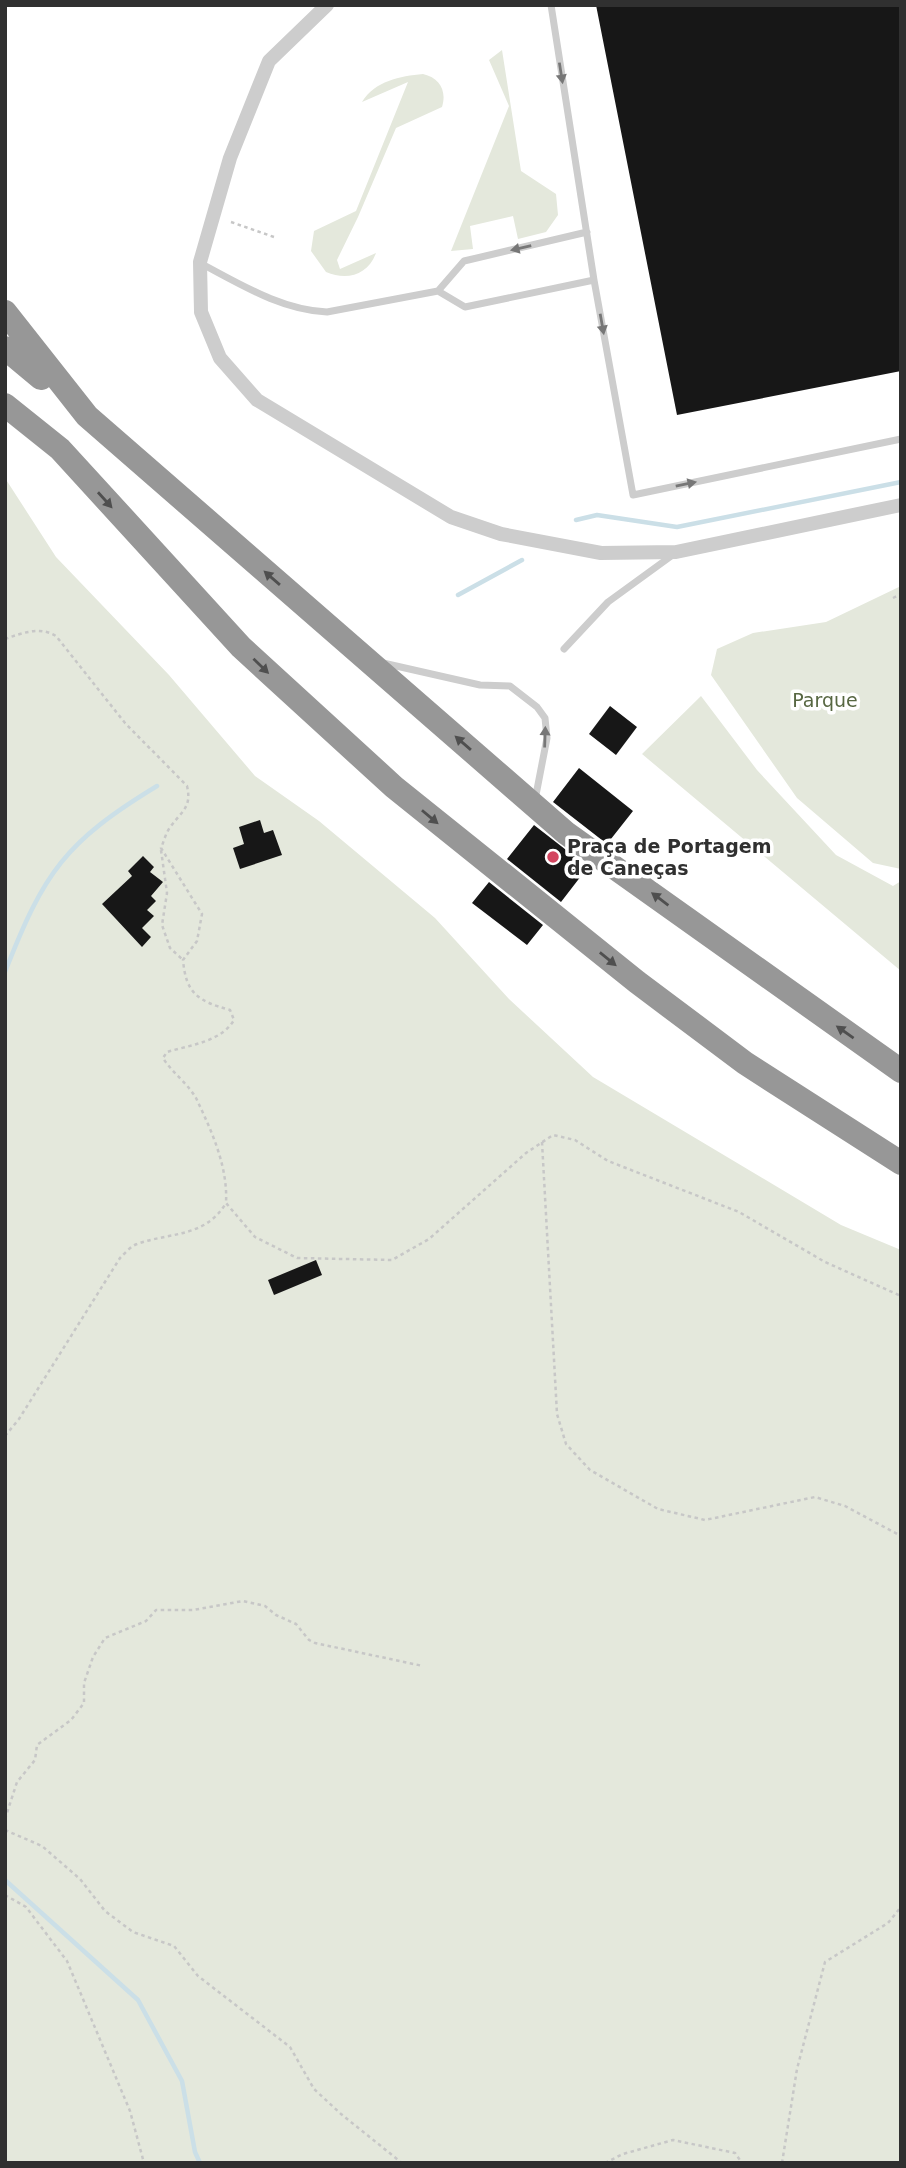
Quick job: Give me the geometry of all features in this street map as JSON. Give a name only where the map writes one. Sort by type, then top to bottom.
[{"type":"highway","points":[[5,312],[87,416]]},
{"type":"highway","points":[[5,348],[87,416],[566,833],[901,1071]]},
{"type":"highway","points":[[5,386],[241,646],[394,786],[637,982],[745,1063],[901,1163]]},
{"type":"highway","points":[[5,405],[60,449]]},
{"type":"street","points":[[327,5],[269,61],[230,158],[200,262],[201,312],[215,347],[220,358],[257,400],[451,517],[501,534],[601,553],[676,552],[901,505]]},
{"type":"lane","points":[[551,5],[594,280],[633,495],[901,439]]},
{"type":"lane","points":[[200,262],[263,297],[310,312],[327,312],[438,291],[464,261],[587,232]]},
{"type":"lane","points":[[438,291],[465,307],[594,280]]},
{"type":"lane","points":[[564,649],[608,603],[676,552]]},
{"type":"lane","points":[[366,659],[480,685],[510,686],[537,707],[545,718],[547,738],[534,804]]},
{"type":"path","points":[[231,222],[274,237]]},
{"type":"path","points":[[893,598],[901,594]]},
{"type":"path","points":[[5,639],[34,631],[48,631],[56,636],[125,723],[181,777],[190,798],[186,810],[169,828],[161,848],[167,893],[162,925],[170,948],[183,960]]},
{"type":"path","points":[[5,1436],[19,1419],[120,1258],[135,1244],[185,1234],[203,1226],[219,1215],[226,1203],[224,1169],[213,1136],[197,1100],[163,1058],[167,1052],[209,1040],[229,1029],[234,1020],[230,1010],[207,1004],[185,982],[183,960],[197,941],[202,915],[161,848]]},
{"type":"path","points":[[226,1203],[255,1237],[297,1258],[344,1256],[392,1260],[429,1239],[453,1215],[553,1135],[575,1140],[608,1161],[739,1212],[825,1262],[901,1296]]},
{"type":"path","points":[[542,1142],[557,1414],[566,1444],[590,1471],[658,1509],[705,1520],[815,1497],[845,1506],[901,1536]]},
{"type":"path","points":[[5,1819],[17,1782],[35,1760],[37,1745],[71,1720],[84,1703],[85,1683],[95,1650],[104,1638],[146,1621],[156,1610],[193,1610],[243,1601],[265,1606],[276,1615],[296,1624],[309,1640],[315,1643],[423,1666]]},
{"type":"path","points":[[5,1830],[42,1846],[80,1880],[105,1911],[133,1932],[174,1946],[198,1976],[290,2047],[314,2089],[341,2115],[402,2163]]},
{"type":"path","points":[[5,1895],[26,1907],[66,1961],[130,2111],[144,2163]]},
{"type":"path","points":[[782,2163],[797,2069],[825,1962],[888,1923],[901,1907]]},
{"type":"path","points":[[606,2163],[623,2154],[673,2140],[735,2153],[742,2163]]},
{"type":"green space","points":[[502,50],[521,171],[556,194],[558,215],[546,232],[518,239],[513,216],[470,226],[473,249],[451,251],[509,106],[489,60]]},
{"type":"green space","points":[[423,74],[441,86],[444,96],[442,107],[396,128],[337,260],[340,269],[376,253],[368,267],[356,274],[342,276],[326,272],[311,251],[314,231],[356,211],[408,82],[362,102],[381,84],[397,78]]},
{"type":"green space","points":[[5,478],[56,557],[169,675],[255,776],[319,821],[435,918],[509,999],[593,1077],[841,1225],[901,1250],[901,2163],[5,2163]]},
{"type":"green space","name":"Parque","points":[[901,586],[901,869],[873,863],[797,798],[711,675],[717,649],[753,633],[826,622]]},
{"type":"green space","points":[[701,696],[757,770],[836,855],[893,886],[901,881],[901,971],[642,754]]},
{"type":"building","points":[[596,5],[901,5],[901,371],[677,415]]},
{"type":"building","points":[[610,706],[637,727],[616,755],[589,734]]},
{"type":"building","points":[[579,768],[633,811],[607,844],[553,802]]},
{"type":"building","points":[[260,820],[264,833],[273,830],[282,855],[240,869],[233,848],[244,844],[239,827]]},
{"type":"building","points":[[534,825],[588,867],[561,902],[507,859]]},
{"type":"building","points":[[143,856],[154,867],[150,872],[163,882],[151,896],[156,901],[147,910],[154,916],[142,928],[151,937],[142,947],[102,904],[132,876],[128,871]]},
{"type":"building","points":[[489,882],[543,925],[527,945],[472,903]]},
{"type":"building","points":[[316,1260],[322,1275],[274,1295],[268,1280]]},
{"type":"waterway","points":[[576,520],[597,515],[677,527],[901,482]]},
{"type":"waterway","points":[[458,595],[522,560]]},
{"type":"waterway","points":[[5,972],[32,909],[61,862],[100,825],[157,786]]},
{"type":"waterway","points":[[5,1880],[138,2000],[182,2081],[195,2152],[200,2163]]},
{"type":"place","name":"Praça de Portagem de Caneças","points":[[553,857]]}]
